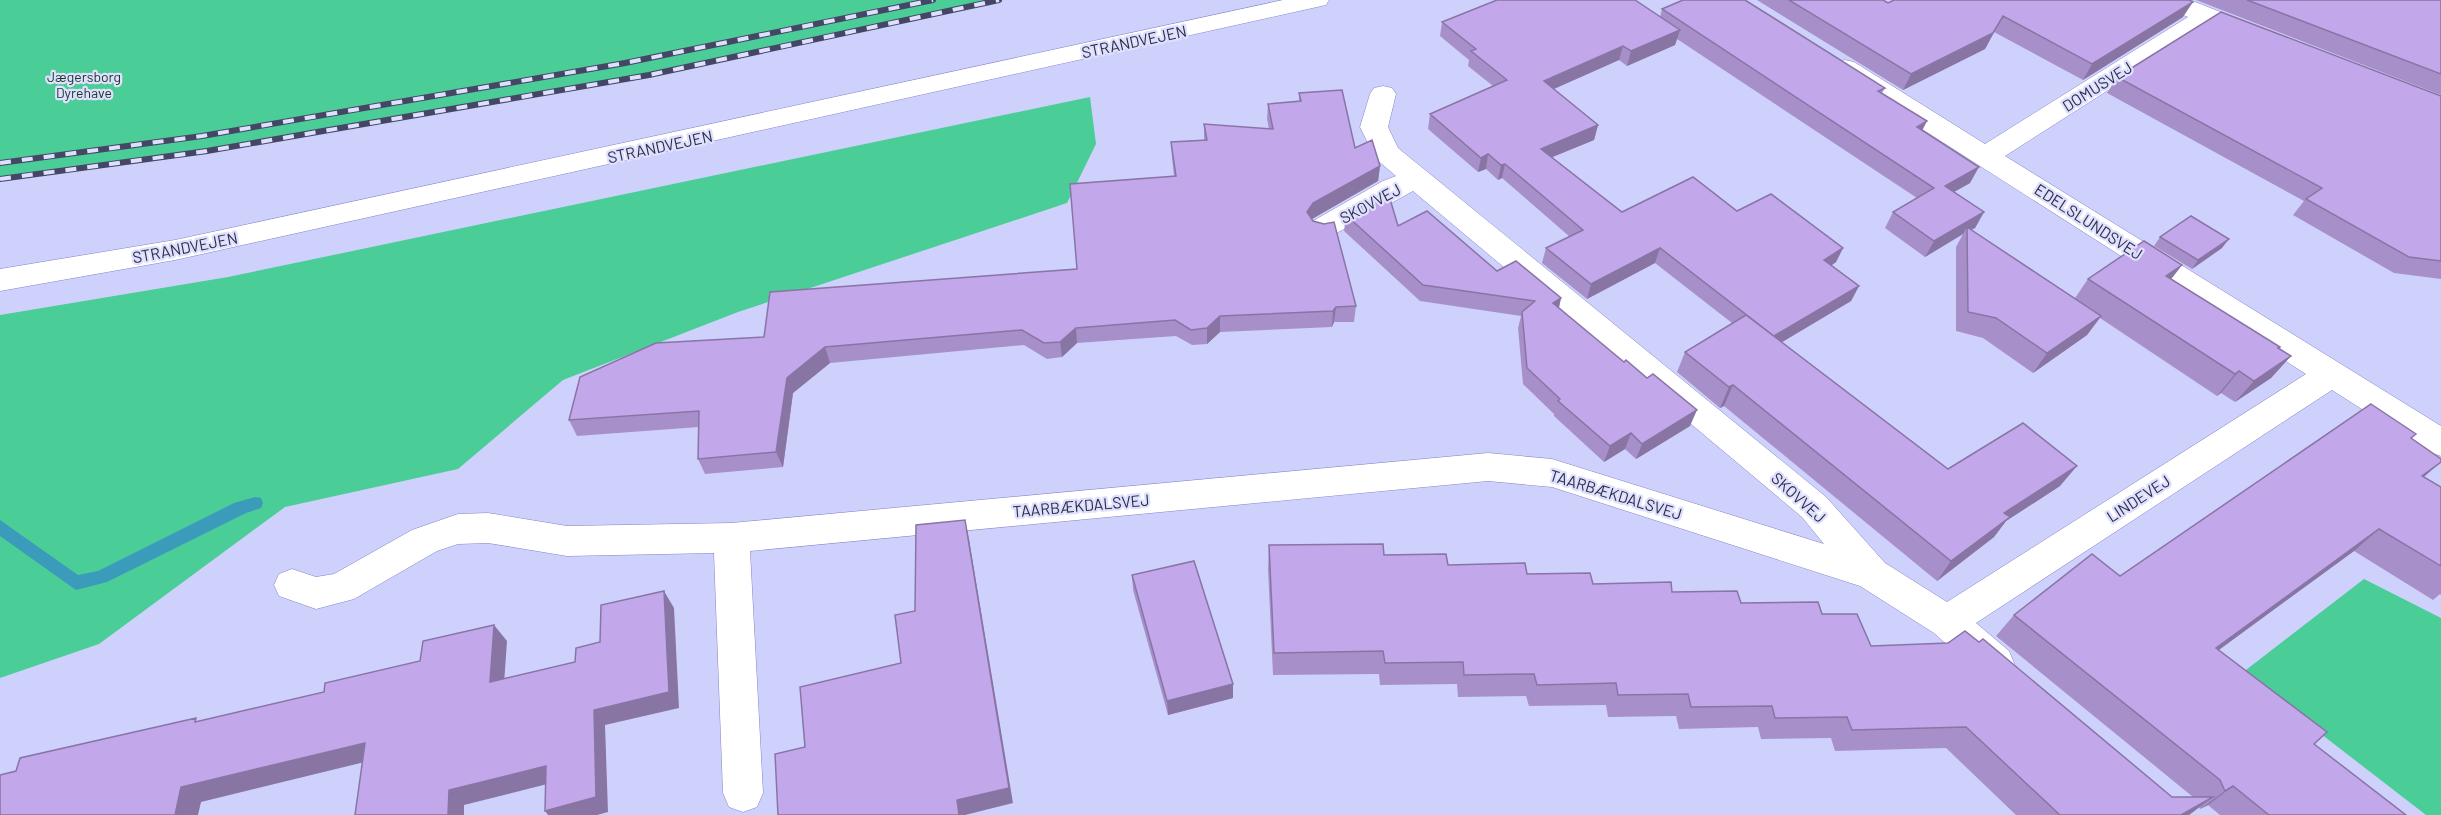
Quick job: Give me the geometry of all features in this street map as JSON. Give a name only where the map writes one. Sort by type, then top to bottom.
[{"type":"street","name":"STRANDVEJEN","points":[[0,280],[187,248],[1317,0]]},
{"type":"street","points":[[2168,0],[2274,42]]},
{"type":"street","name":"DOMUSVEJ","points":[[1986,156],[2207,16]]},
{"type":"street","name":"EDELSLUNDSVEJ","points":[[1826,56],[2441,443]]},
{"type":"street","name":"SKOVVEJ","points":[[1383,94],[1374,127],[1386,153],[1814,507],[1872,574],[1947,622],[2018,681]]},
{"type":"street","name":"SKOVVEJ","points":[[1323,228],[1393,188],[1417,179]]},
{"type":"street","name":"LINDEVEJ","points":[[1947,622],[2330,375]]},
{"type":"street","name":"TAARBÆKDALSVEJ","points":[[292,585],[316,593],[341,588],[425,540],[458,529],[488,528],[567,541],[730,538],[1488,467],[1552,473],[1872,574]]},
{"type":"street","points":[[730,538],[743,793]]},
{"type":"green space","name":"Jægersborg Dyrehave","points":[[0,0],[999,0],[649,75],[207,151],[0,179]]},
{"type":"green space","points":[[1090,97],[1096,144],[1067,203],[738,312],[563,380],[458,469],[285,507],[99,644],[0,678],[0,315],[228,277]]},
{"type":"green space","points":[[2364,579],[2441,618],[2441,815],[2426,815],[2242,673]]},
{"type":"building","points":[[1497,0],[1635,0],[1680,30],[1631,51],[1623,46],[1544,81],[1598,125],[1541,149],[1622,212],[1693,177],[1737,211],[1771,194],[1843,248],[1824,260],[1859,286],[1774,336],[1660,248],[1591,284],[1546,248],[1583,230],[1505,164],[1501,165],[1488,154],[1481,158],[1430,114],[1507,80],[1471,51],[1476,49],[1442,22]]},
{"type":"building","points":[[1683,0],[1745,0],[1885,88],[1878,91],[1927,121],[1917,127],[1979,167],[1945,186],[1984,212],[1934,241],[1893,212],[1934,188],[1662,9]]},
{"type":"building","points":[[1789,0],[1883,0],[1888,3],[1894,0],[2189,0],[2193,2],[2092,64],[2003,16],[1993,33],[1911,74]]},
{"type":"building","points":[[2247,0],[2441,0],[2441,74]]},
{"type":"building","points":[[2221,12],[2441,96],[2441,261],[2409,257],[2306,199],[2322,188],[2117,77]]},
{"type":"building","points":[[1342,90],[1355,148],[1372,140],[1380,166],[1313,203],[1307,212],[1313,221],[1324,224],[1334,222],[1356,306],[1336,307],[1333,311],[1220,316],[1207,328],[1191,330],[1175,320],[1076,328],[1060,342],[1044,343],[1022,330],[825,347],[787,378],[776,452],[698,459],[699,411],[569,420],[580,377],[656,343],[764,337],[770,292],[1077,269],[1070,184],[1176,176],[1171,142],[1207,140],[1204,124],[1273,129],[1268,104],[1301,101],[1299,93]]},
{"type":"building","points":[[1388,192],[1398,226],[1427,211],[1497,271],[1516,261],[1561,298],[1553,303],[1624,362],[1626,360],[1647,378],[1653,374],[1697,410],[1642,444],[1631,433],[1610,446],[1558,401],[1560,399],[1527,368],[1522,312],[1535,301],[1423,285],[1346,215]]},
{"type":"building","points":[[2191,216],[2229,239],[2198,260],[2160,237]]},
{"type":"building","points":[[1967,227],[2101,316],[2047,353],[1996,318],[1968,312]]},
{"type":"building","points":[[2144,241],[2182,265],[2166,276],[2291,356],[2254,381],[2239,371],[2235,374],[2088,279]]},
{"type":"building","points":[[1746,315],[1948,469],[2023,423],[2077,466],[2004,513],[2010,517],[1951,561],[1733,385],[1729,387],[1685,352]]},
{"type":"building","points":[[2371,404],[2416,434],[2411,438],[2441,459],[2441,462],[2422,476],[2441,487],[2441,566],[2379,529],[2216,648],[2327,732],[2314,744],[2406,815],[2269,815],[2233,786],[2225,791],[2220,780],[2014,615],[2092,554],[2120,576]]},
{"type":"building","points":[[965,520],[1009,788],[957,800],[959,815],[778,815],[775,754],[805,747],[800,687],[901,663],[895,615],[915,611],[916,525]]},
{"type":"building","points":[[1383,544],[1384,555],[1446,554],[1448,565],[1525,563],[1527,574],[1590,573],[1593,584],[1671,582],[1672,592],[1737,591],[1741,603],[1818,602],[1822,614],[1857,614],[1871,646],[1948,643],[1965,631],[1979,642],[1983,639],[2172,797],[2213,797],[2181,815],[2060,815],[1966,727],[1852,730],[1847,717],[1775,718],[1772,706],[1691,707],[1688,694],[1618,695],[1616,683],[1537,685],[1534,674],[1464,675],[1463,662],[1385,663],[1383,651],[1274,653],[1269,545]]},
{"type":"building","points":[[1194,561],[1233,684],[1167,701],[1132,575]]},
{"type":"building","points":[[664,591],[669,692],[594,710],[596,797],[545,811],[546,766],[449,790],[448,815],[355,815],[365,743],[181,787],[175,815],[0,815],[0,775],[16,771],[20,758],[196,718],[195,722],[324,692],[325,683],[420,661],[423,641],[494,625],[490,682],[575,662],[576,648],[600,642],[601,605]]},
{"type":"waterway","points":[[0,527],[76,583],[101,577],[240,508],[255,503]]},
{"type":"railway","points":[[0,163],[202,136],[625,63],[933,0]]},
{"type":"railway","points":[[0,179],[207,151],[649,75],[999,0]]}]
